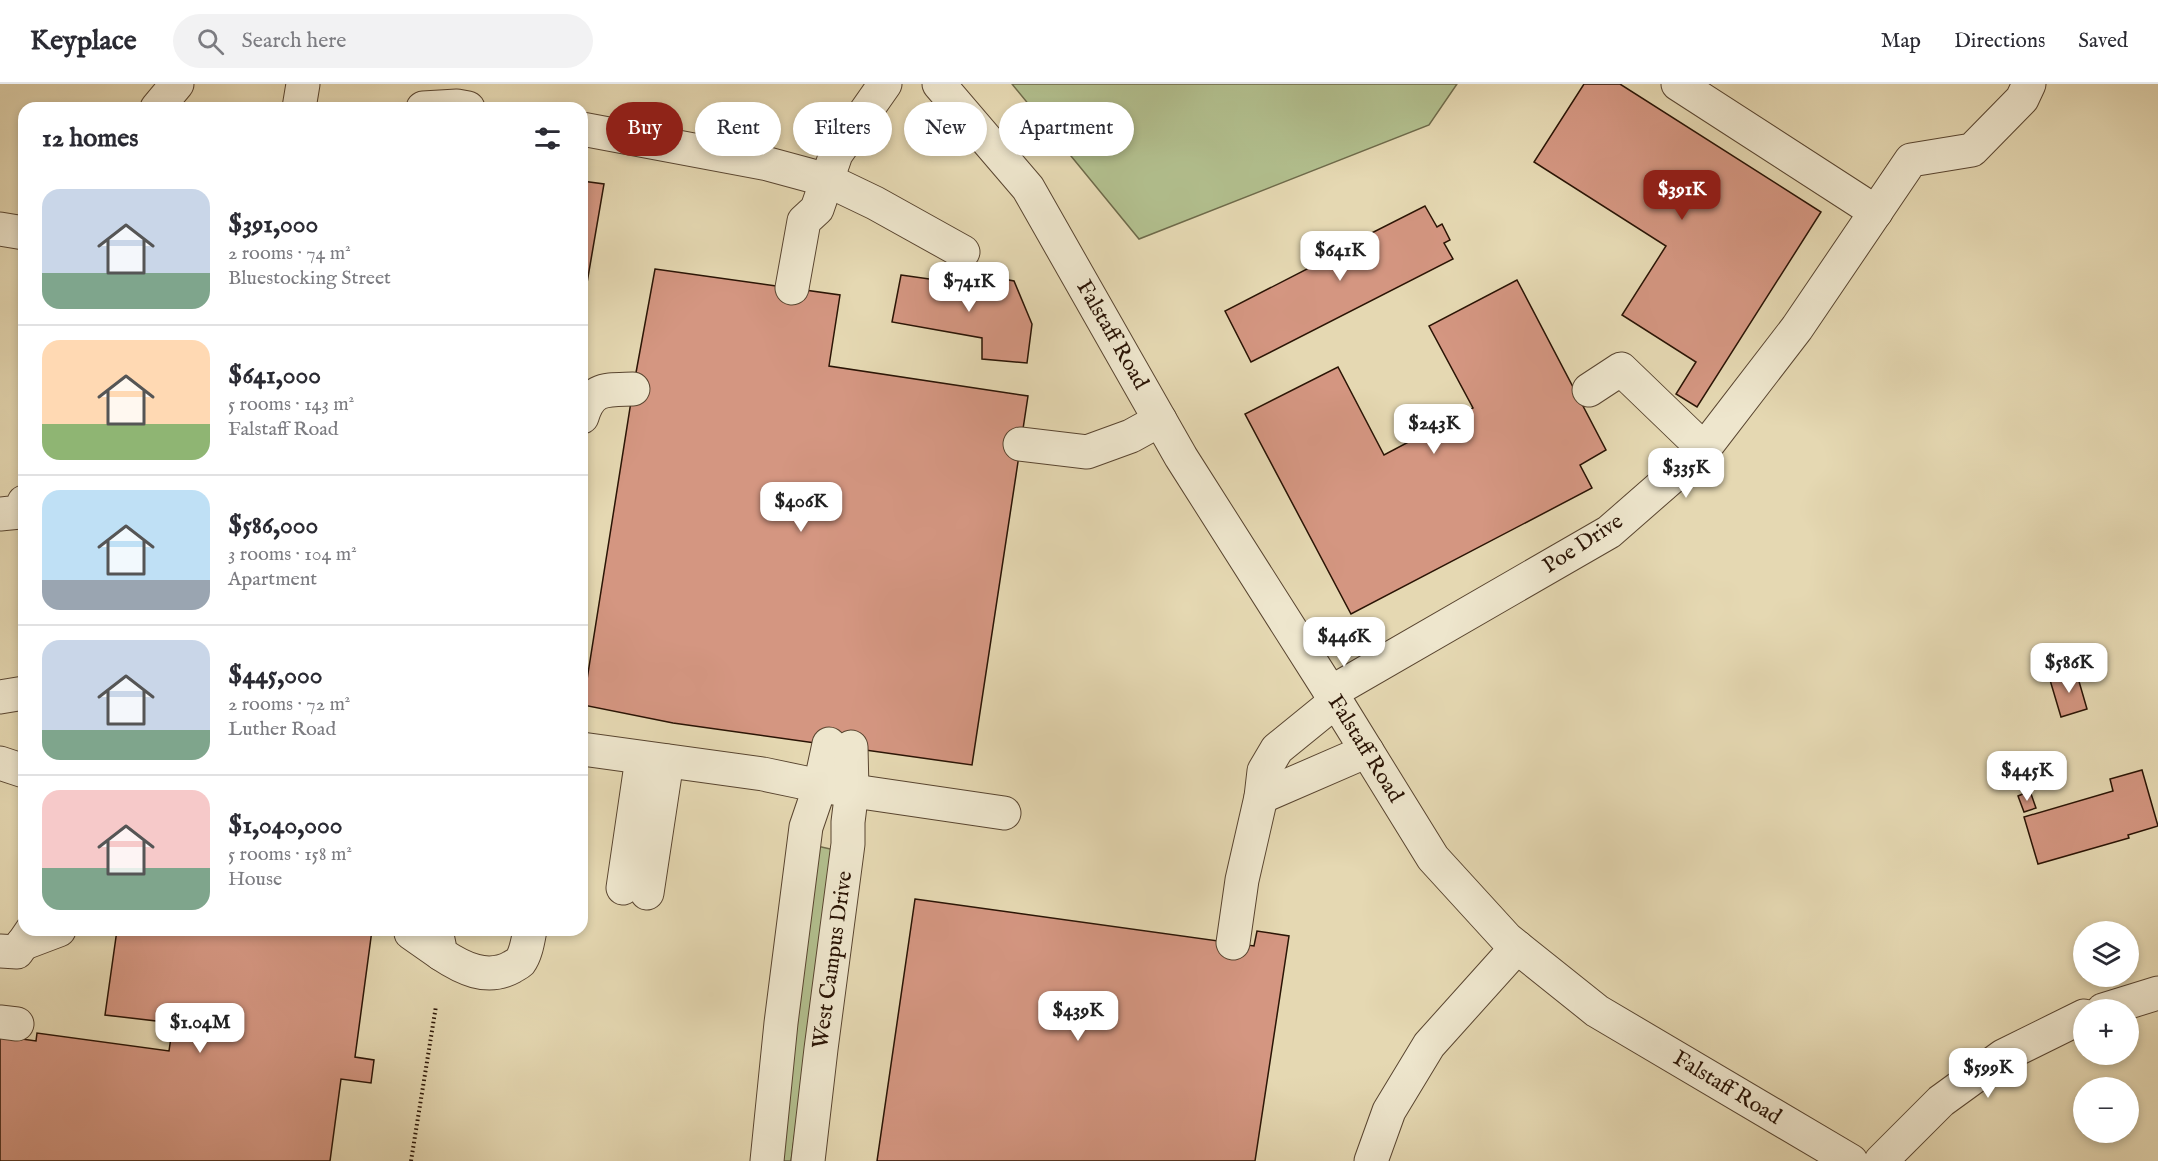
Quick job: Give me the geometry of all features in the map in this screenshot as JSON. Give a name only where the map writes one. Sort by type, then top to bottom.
[{"type":"street","points":[[162,102],[177,84]]},
{"type":"street","points":[[299,102],[303,84]]},
{"type":"street","points":[[802,289],[822,234],[822,194],[836,154],[885,84]]},
{"type":"street","name":"Falstaff Road","points":[[939,84],[1028,188],[1181,457],[1432,858],[1507,939],[1597,1011],[1851,1161]]},
{"type":"street","points":[[1678,84],[1876,212]]},
{"type":"street","name":"Poe Drive","points":[[1233,943],[1242,880],[1261,798],[1264,771],[1278,749],[1333,697],[1609,532],[1704,449],[1797,328],[1911,160],[1972,150],[2022,99],[2029,84]]},
{"type":"street","points":[[588,130],[768,164],[822,194],[875,203],[963,252]]},
{"type":"street","points":[[0,229],[18,232]]},
{"type":"street","points":[[1589,390],[1621,369],[1704,449]]},
{"type":"street","points":[[588,402],[601,390],[633,389]]},
{"type":"street","points":[[1020,444],[1087,452],[1131,436],[1160,420]]},
{"type":"street","points":[[0,514],[18,512]]},
{"type":"street","points":[[0,697],[18,694]]},
{"type":"street","name":"West Campus Drive","points":[[767,1161],[781,1023],[806,827],[820,786],[840,745],[852,790],[848,844],[808,1161]]},
{"type":"street","points":[[588,750],[763,774],[820,786],[1004,813]]},
{"type":"street","points":[[1261,798],[1367,751]]},
{"type":"street","points":[[635,890],[654,760]]},
{"type":"street","points":[[0,763],[18,769]]},
{"type":"street","points":[[18,942],[38,936]]},
{"type":"street","points":[[420,936],[438,942],[459,966],[481,974],[504,972],[519,963],[529,936]]},
{"type":"street","points":[[1371,1161],[1389,1111],[1429,1045],[1517,947]]},
{"type":"street","points":[[2139,999],[2158,993]]},
{"type":"street","points":[[1881,1161],[1941,1101],[2003,1056],[2073,1021]]},
{"type":"path","points":[[411,1161],[436,1006]]},
{"type":"green space","points":[[1012,84],[1457,84],[1429,125],[1139,239],[1071,156],[1134,156],[1134,102],[1027,102]]},
{"type":"green space","points":[[817,846],[835,850],[791,1161],[779,1161]]},
{"type":"building","points":[[1584,84],[1620,84],[1821,212],[1697,407],[1676,394],[1696,362],[1622,315],[1666,246],[1534,162]]},
{"type":"building","points":[[588,182],[604,184],[588,277]]},
{"type":"building","points":[[1425,206],[1437,227],[1442,224],[1450,240],[1444,243],[1453,259],[1251,362],[1225,311],[1313,266],[1304,250],[1338,232],[1346,246]]},
{"type":"building","points":[[655,269],[840,295],[829,366],[1028,396],[972,765],[673,723],[588,706],[588,673],[633,389]]},
{"type":"building","points":[[901,275],[986,287],[987,276],[1014,281],[1032,324],[1027,363],[982,359],[982,338],[892,322]]},
{"type":"building","points":[[1517,280],[1606,450],[1580,465],[1592,488],[1351,614],[1245,414],[1338,367],[1384,455],[1473,408],[1429,326]]},
{"type":"building","points":[[2076,671],[2087,709],[2061,717],[2050,680]]},
{"type":"building","points":[[2142,770],[2158,826],[2128,835],[2129,838],[2038,864],[2024,817],[2113,791],[2110,779]]},
{"type":"building","points":[[2030,791],[2036,808],[2024,812],[2018,796]]},
{"type":"building","points":[[915,899],[1254,946],[1257,931],[1289,936],[1255,1161],[877,1161]]},
{"type":"building","points":[[116,936],[371,936],[355,1057],[374,1060],[371,1083],[341,1079],[330,1161],[0,1161],[0,1036],[36,1041],[37,1033],[169,1051],[173,1023],[105,1015]]}]
